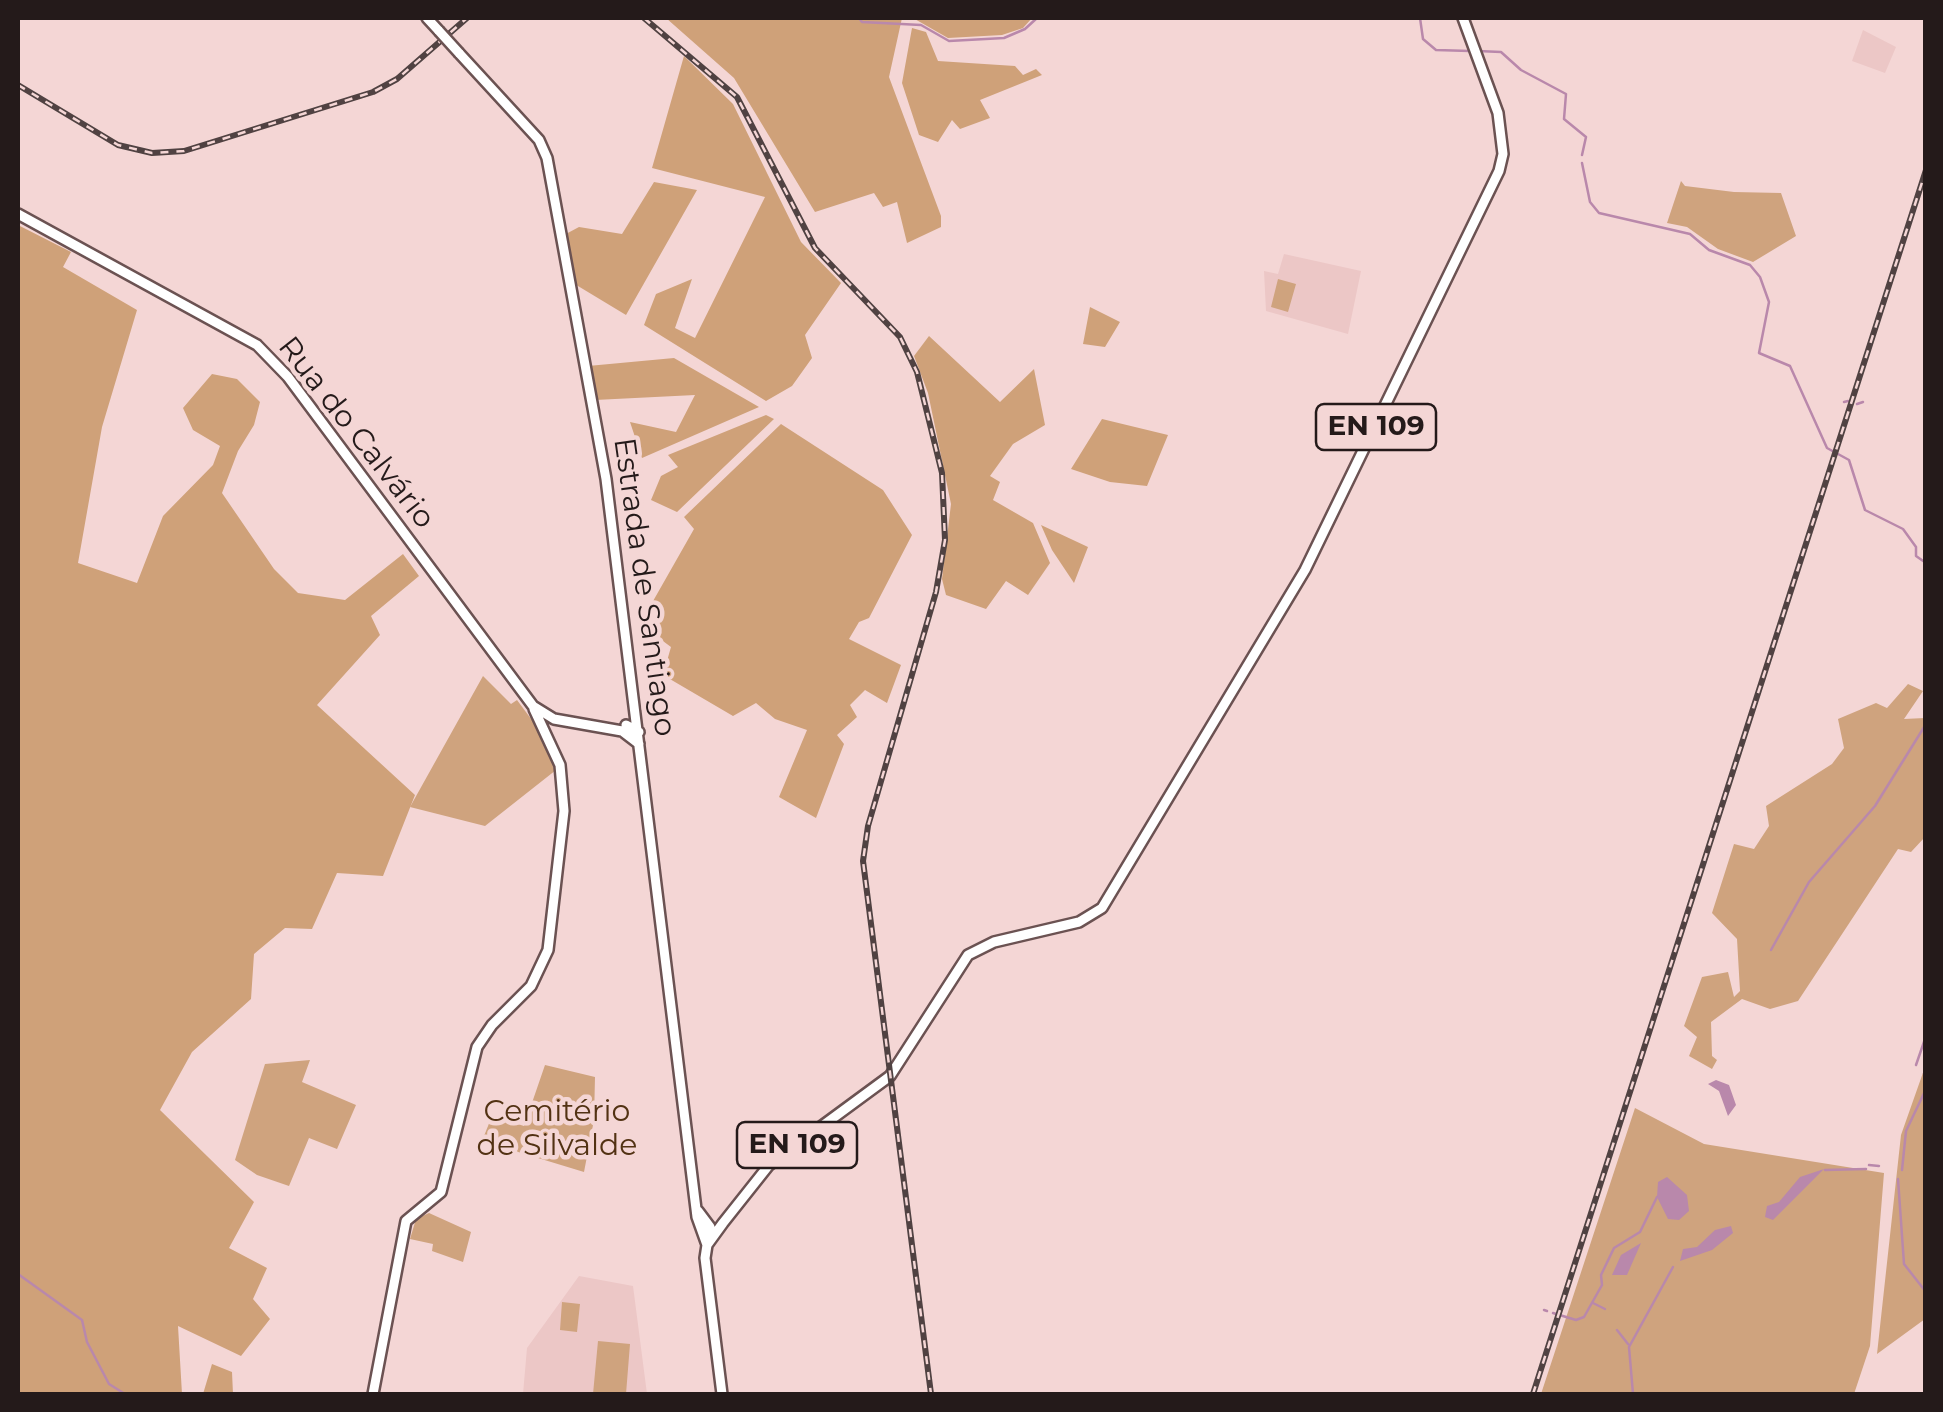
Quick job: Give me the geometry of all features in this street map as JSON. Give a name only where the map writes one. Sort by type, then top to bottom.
[{"type":"main road","name":"Estrada de Santiago","points":[[427,18],[539,140],[546,158],[606,479],[698,1211],[711,1231],[707,1283],[722,1394]]},
{"type":"main road","name":"EN 109","points":[[711,1231],[769,1165],[890,1076],[968,955],[994,942],[1079,922],[1102,908],[1305,570],[1499,171],[1502,134],[1463,18]]},
{"type":"main road","name":"Rua do Calvário","points":[[18,214],[248,340],[271,358],[532,706],[564,722],[624,728]]},
{"type":"main road","points":[[373,1394],[406,1221],[441,1192],[458,1133],[472,1058],[492,1025],[531,986],[548,950],[564,811],[560,766],[532,706]]},
{"type":"main road","points":[[624,728],[636,710]]},
{"type":"main road","points":[[549,738],[554,727],[564,722]]},
{"type":"main road","points":[[624,728],[639,732]]},
{"type":"main road","points":[[624,728],[641,746]]},
{"type":"shaded area","points":[[666,18],[902,18],[889,77],[941,216],[941,227],[907,243],[897,202],[883,207],[874,193],[815,212],[734,78]]},
{"type":"shaded area","points":[[913,18],[1032,18],[1023,28],[1002,35],[948,38]]},
{"type":"shaded area","points":[[912,28],[926,32],[938,61],[1015,66],[1023,75],[1036,69],[1042,75],[980,100],[990,118],[960,129],[952,120],[938,142],[919,135],[902,83]]},
{"type":"shaded area","points":[[1863,30],[1896,47],[1885,73],[1852,61]]},
{"type":"shaded area","points":[[684,56],[733,104],[801,242],[841,283],[805,335],[812,358],[792,386],[766,401],[644,325],[656,294],[692,279],[675,328],[695,338],[765,197],[652,168]]},
{"type":"shaded area","points":[[654,182],[697,190],[626,315],[573,283],[564,235],[579,227],[622,234]]},
{"type":"shaded area","points":[[18,225],[71,252],[63,267],[137,310],[102,427],[78,563],[137,583],[163,516],[213,465],[220,446],[193,430],[183,408],[212,374],[237,379],[260,402],[254,425],[238,451],[222,493],[274,569],[298,593],[345,600],[403,554],[419,576],[371,616],[380,635],[317,705],[415,795],[383,876],[337,873],[312,929],[285,928],[254,954],[251,999],[192,1052],[160,1110],[254,1202],[229,1248],[267,1268],[253,1299],[270,1319],[241,1356],[178,1326],[182,1394],[18,1394]]},
{"type":"shaded area","points":[[1284,254],[1361,271],[1348,334],[1266,311],[1264,271],[1278,274]]},
{"type":"shaded area","points":[[1090,307],[1120,322],[1105,347],[1083,344]]},
{"type":"shaded area","points":[[929,336],[1000,402],[1034,369],[1045,425],[1013,444],[990,476],[1000,482],[993,500],[1033,523],[1050,563],[1028,595],[1006,581],[986,609],[946,595],[942,579],[951,504],[928,393],[914,356]]},
{"type":"shaded area","points":[[674,358],[759,407],[642,458],[630,422],[676,432],[695,395],[595,400],[588,366]]},
{"type":"shaded area","points":[[766,415],[774,419],[677,512],[651,500],[661,476],[678,467],[668,455]]},
{"type":"shaded area","points":[[1102,419],[1168,435],[1147,486],[1110,482],[1071,469]]},
{"type":"shaded area","points":[[781,424],[883,490],[912,535],[869,618],[859,622],[849,639],[901,665],[887,703],[865,690],[850,705],[857,717],[837,735],[844,744],[816,818],[779,797],[807,730],[775,719],[756,703],[733,716],[663,675],[671,647],[640,624],[694,529],[684,517]]},
{"type":"shaded area","points":[[1041,525],[1088,547],[1074,583],[1052,550]]},
{"type":"shaded area","points":[[1716,1080],[1729,1085],[1736,1105],[1728,1116],[1719,1091],[1708,1084]]},
{"type":"shaded area","points":[[1824,1169],[1773,1220],[1765,1217],[1767,1206],[1779,1202],[1800,1177]]},
{"type":"shaded area","points":[[1667,1177],[1687,1195],[1689,1211],[1679,1220],[1668,1219],[1657,1197],[1658,1182]]},
{"type":"shaded area","points":[[1731,1226],[1733,1233],[1712,1250],[1680,1261],[1683,1249],[1697,1247],[1715,1230]]},
{"type":"shaded area","points":[[1641,1243],[1627,1275],[1612,1275],[1621,1255]]},
{"type":"shaded area","points":[[579,1276],[633,1286],[647,1394],[523,1394],[527,1348]]},
{"type":"shaded area","points":[[212,1364],[232,1372],[233,1394],[203,1394]]},
{"type":"green space","points":[[1681,181],[1685,186],[1734,192],[1781,193],[1796,236],[1753,262],[1718,249],[1687,227],[1667,223]]},
{"type":"green space","points":[[1278,279],[1296,284],[1288,312],[1271,307]]},
{"type":"green space","points":[[483,676],[511,704],[517,700],[543,735],[556,770],[485,826],[410,807]]},
{"type":"green space","points":[[1908,684],[1923,691],[1904,719],[1925,718],[1925,837],[1911,852],[1898,849],[1798,1001],[1770,1009],[1742,999],[1711,1022],[1712,1056],[1717,1060],[1712,1069],[1689,1056],[1697,1037],[1684,1026],[1702,977],[1728,972],[1734,997],[1740,991],[1737,939],[1712,913],[1734,844],[1754,849],[1769,826],[1766,806],[1832,764],[1844,748],[1838,719],[1876,703],[1887,708]]},
{"type":"green space","points":[[310,1060],[302,1082],[356,1105],[337,1149],[309,1138],[289,1186],[257,1175],[235,1160],[265,1064]]},
{"type":"green space","name":"Cemitério de Silvalde","points":[[545,1065],[595,1077],[594,1120],[584,1172],[482,1141],[492,1116],[524,1126]]},
{"type":"green space","points":[[1925,1067],[1925,1319],[1877,1354],[1901,1135]]},
{"type":"green space","points":[[1635,1108],[1704,1144],[1884,1173],[1870,1346],[1854,1394],[1541,1394]]},
{"type":"green space","points":[[429,1213],[471,1232],[463,1262],[432,1251],[433,1244],[410,1239],[416,1219]]},
{"type":"green space","points":[[562,1302],[580,1304],[577,1332],[560,1330]]},
{"type":"green space","points":[[598,1341],[630,1344],[626,1394],[593,1394]]},
{"type":"waterway","points":[[859,18],[862,22],[921,25],[949,41],[1004,38],[1025,29],[1037,18]]},
{"type":"waterway","points":[[1420,18],[1423,39],[1436,50],[1470,51]]},
{"type":"waterway","points":[[1478,51],[1501,52],[1521,70],[1566,94],[1564,119],[1586,137],[1582,155]]},
{"type":"waterway","points":[[1582,163],[1590,202],[1599,213],[1690,234],[1709,250],[1750,265],[1760,277],[1769,302],[1759,353],[1790,366],[1827,448],[1849,460],[1865,510],[1903,529],[1916,547],[1916,556],[1926,563]]},
{"type":"waterway","points":[[1844,402],[1848,401]]},
{"type":"waterway","points":[[1857,404],[1863,402]]},
{"type":"waterway","points":[[1771,950],[1809,882],[1875,806],[1926,724]]},
{"type":"waterway","points":[[1916,1065],[1926,1036]]},
{"type":"waterway","points":[[1924,1074],[1926,1080]]},
{"type":"waterway","points":[[1902,1170],[1906,1131],[1926,1089]]},
{"type":"waterway","points":[[1869,1165],[1879,1166]]},
{"type":"waterway","points":[[1825,1170],[1866,1169]]},
{"type":"waterway","points":[[1898,1179],[1904,1264],[1926,1292]]},
{"type":"waterway","points":[[1553,1313],[1576,1320],[1584,1317],[1602,1285],[1601,1275],[1614,1248],[1640,1232],[1657,1197]]},
{"type":"waterway","points":[[1633,1394],[1629,1347],[1673,1267]]},
{"type":"waterway","points":[[18,1274],[82,1320],[87,1342],[109,1384],[125,1394]]},
{"type":"waterway","points":[[1593,1303],[1605,1309]]},
{"type":"waterway","points":[[1617,1330],[1628,1344]]},
{"type":"railway","points":[[18,85],[118,145],[152,153],[184,151],[373,92],[397,79],[467,18]]},
{"type":"railway","points":[[644,18],[737,97],[815,248],[900,337],[917,372],[942,473],[945,540],[936,592],[868,826],[863,861],[931,1394]]},
{"type":"railway","points":[[1533,1394],[1926,170]]}]
